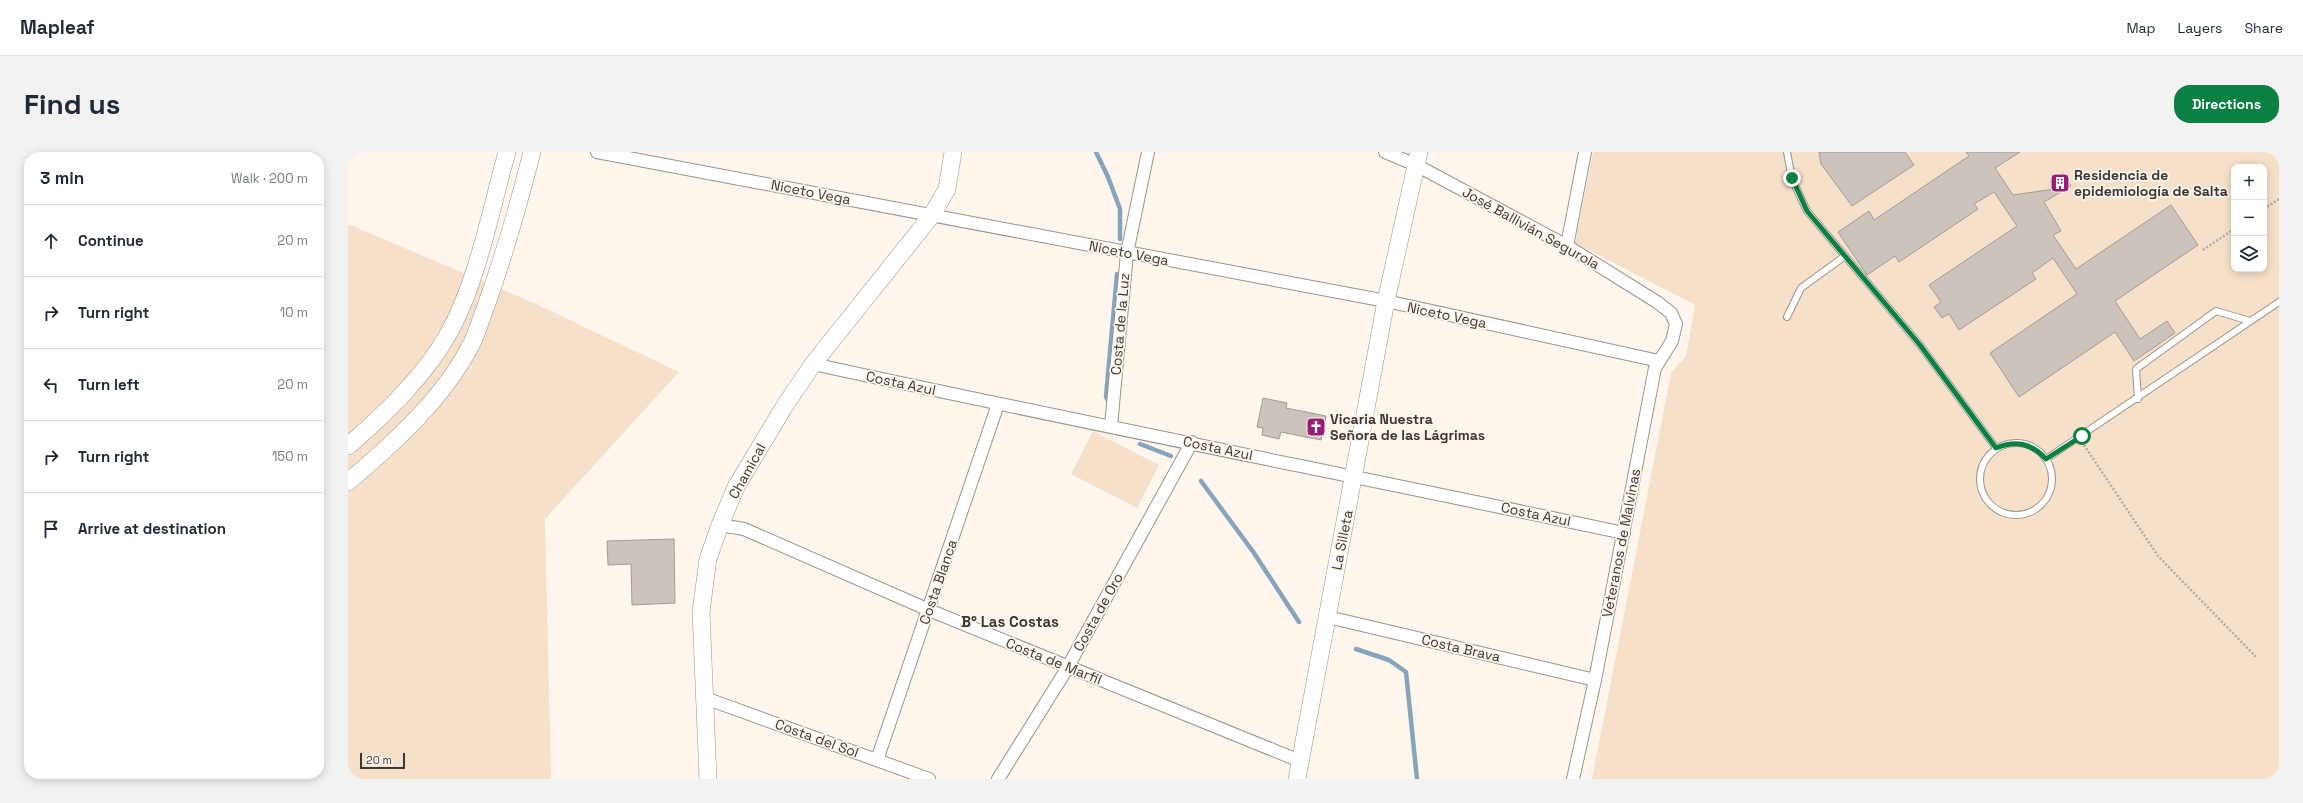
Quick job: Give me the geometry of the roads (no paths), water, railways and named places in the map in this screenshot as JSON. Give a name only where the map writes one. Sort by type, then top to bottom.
[{"type":"street","points":[[348,446],[387,411],[433,356],[450,331],[470,283],[507,152]]},
{"type":"street","points":[[348,482],[385,450],[415,420],[445,384],[472,343],[506,252],[532,152]]},
{"type":"street","name":"Niceto Vega","points":[[597,152],[1386,301],[1659,361]]},
{"type":"street","name":"Chamical","points":[[708,779],[701,612],[708,559],[720,525],[736,487],[784,407],[813,364],[932,215],[947,189],[953,152]]},
{"type":"street","name":"Costa de la Luz","points":[[1111,426],[1127,253],[1148,152]]},
{"type":"street","name":"José Ballivián Segurola","points":[[1385,152],[1417,158],[1567,246],[1657,302],[1671,313]]},
{"type":"street","points":[[1567,246],[1585,152]]},
{"type":"street","name":"La Silleta","points":[[1297,779],[1386,301],[1417,158]]},
{"type":"street","name":"Veteranos de Malvinas","points":[[1573,779],[1595,680],[1655,368],[1672,341],[1676,324],[1671,313]]},
{"type":"street","name":"Costa Azul","points":[[813,364],[998,404],[1192,442],[1624,533]]},
{"type":"street","name":"Costa Blanca","points":[[877,760],[998,404]]},
{"type":"street","name":"Costa de Oro","points":[[998,779],[1068,667],[1192,442]]},
{"type":"street","name":"Costa de Marfil","points":[[720,525],[744,529],[929,610],[1300,761]]},
{"type":"street","name":"Costa Brava","points":[[1328,617],[1595,680]]},
{"type":"street","name":"Costa del Sol","points":[[705,698],[929,779]]},
{"type":"lane","points":[[1787,152],[1792,178],[1807,211],[1920,345],[1996,448]]},
{"type":"lane","points":[[1788,317],[1800,288],[1845,256]]},
{"type":"lane","points":[[2046,459],[2138,399],[2279,302]]},
{"type":"lane","points":[[2138,399],[2136,369],[2216,311],[2250,322]]},
{"type":"lane","points":[[2017,443],[2029,445],[2046,459],[2051,470],[2052,482],[2049,494],[2042,504],[2032,512],[2020,515],[2008,515],[1997,510],[1987,502],[1981,492],[1979,480],[1981,468],[1987,457],[1996,448],[2006,444],[2017,443]]},
{"type":"waterway","points":[[1096,152],[1108,177],[1120,209],[1120,239]]},
{"type":"waterway","points":[[1110,403],[1106,397],[1117,274]]},
{"type":"waterway","points":[[1140,444],[1171,456]]},
{"type":"waterway","points":[[1201,481],[1254,553],[1299,622]]},
{"type":"waterway","points":[[1356,649],[1389,660],[1406,672],[1417,779]]},
{"type":"place","name":"Residencia de epidemiología de Salta","points":[[2060,183]]},
{"type":"place","name":"Vicaria Nuestra Señora de las Lágrimas","points":[[1316,427]]},
{"type":"district","name":"B° Las Costas","points":[[1010,621]]}]
